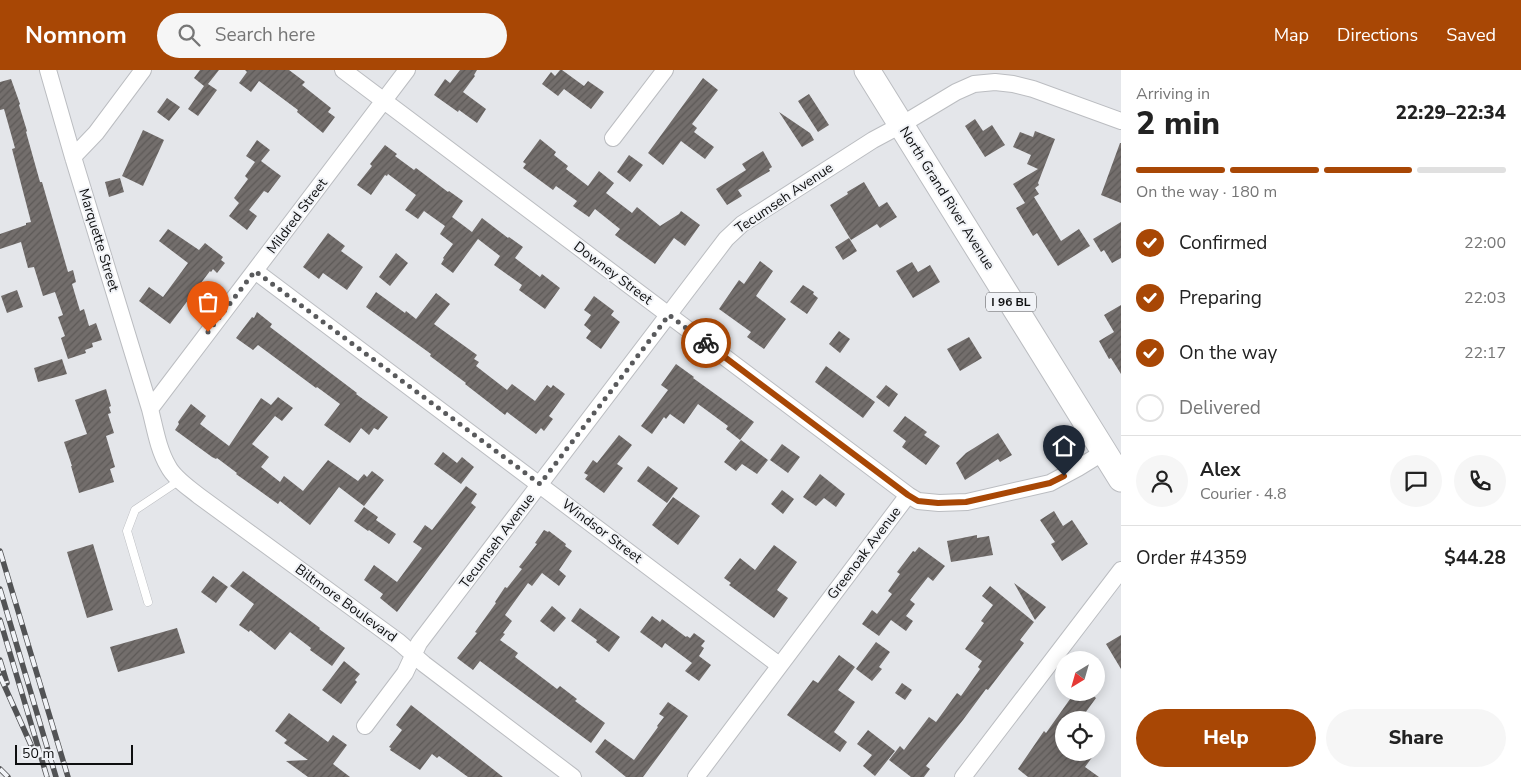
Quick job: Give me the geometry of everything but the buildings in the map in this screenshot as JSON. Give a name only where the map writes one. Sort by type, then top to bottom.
[{"type":"main road","name":"North Grand River Avenue","points":[[867,70],[1121,479]]},
{"type":"street","name":"Marquette Street","points":[[48,70],[150,409]]},
{"type":"street","points":[[73,156],[96,133],[143,70]]},
{"type":"street","name":"Downey Street","points":[[343,70],[908,495]]},
{"type":"street","name":"Mildred Street","points":[[150,409],[406,70]]},
{"type":"street","points":[[613,138],[665,70]]},
{"type":"street","name":"Tecumseh Avenue","points":[[365,726],[405,673],[419,643],[726,239],[742,224],[873,140],[956,92],[974,84],[995,82],[1033,89],[1121,121]]},
{"type":"street","name":"Windsor Street","points":[[255,271],[780,665]]},
{"type":"street","name":"Biltmore Boulevard","points":[[150,409],[158,440],[168,467],[180,480],[399,642],[573,777]]},
{"type":"street","name":"Greenoak Avenue","points":[[696,777],[908,495],[918,501],[938,503],[966,502],[1050,483],[1104,452]]},
{"type":"street","points":[[963,777],[1121,570]]},
{"type":"lane","points":[[148,602],[127,531],[135,510],[180,480]]},
{"type":"railway","points":[[0,551],[68,777]]},
{"type":"railway","points":[[0,589],[56,777]]},
{"type":"railway","points":[[0,620],[47,777]]},
{"type":"railway","points":[[0,660],[7,683]]},
{"type":"railway","points":[[0,676],[31,745]]},
{"type":"railway","points":[[0,769],[8,777]]},
{"type":"way so far","points":[[208,332],[255,271],[540,484],[669,315],[706,343]]},
{"type":"route","points":[[706,343],[918,501],[938,503],[966,502],[1050,483],[1064,476]]}]
